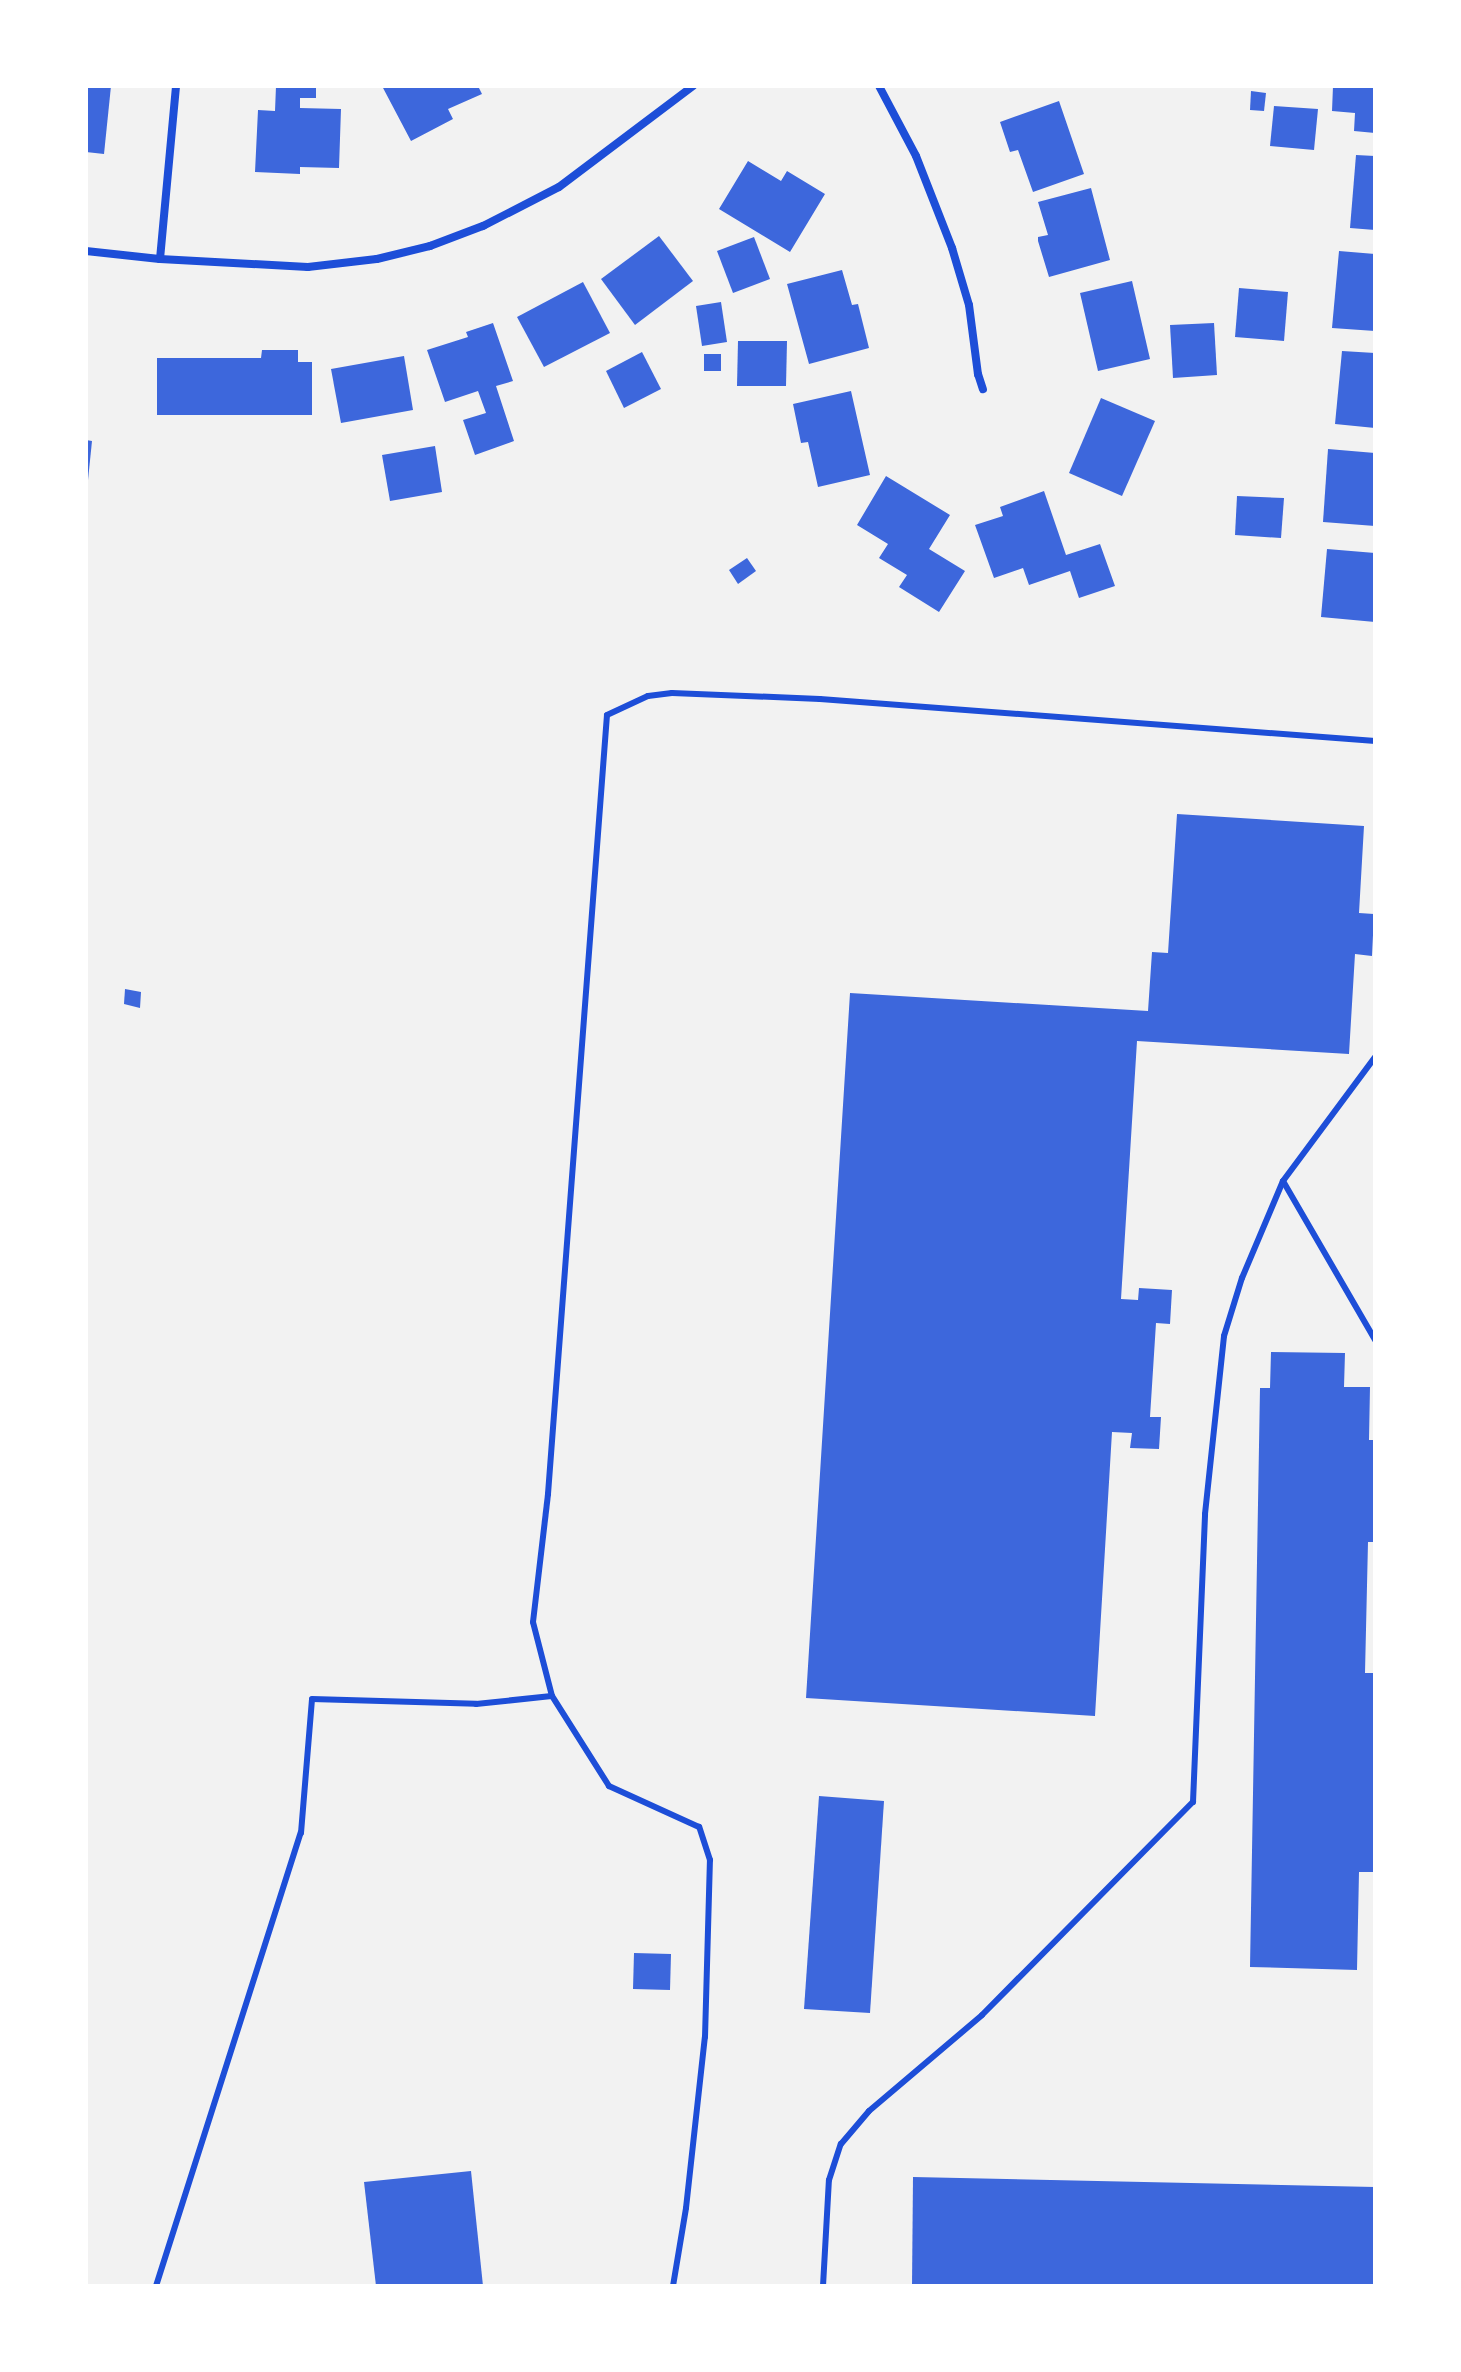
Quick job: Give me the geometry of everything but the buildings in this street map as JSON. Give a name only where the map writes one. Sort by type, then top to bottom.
[{"type":"street","points":[[160,259],[176,86]]},
{"type":"street","points":[[86,251],[160,259],[308,267],[377,259],[430,246],[483,226],[559,187],[693,86]]},
{"type":"street","points":[[879,86],[916,156],[952,248],[969,305],[978,374],[983,389]]},
{"type":"lane","points":[[673,2286],[686,2208],[705,2037],[710,1860],[699,1827],[609,1786],[552,1696],[533,1622],[548,1494],[607,715],[620,706],[648,696],[687,694],[820,699],[1375,741]]},
{"type":"lane","points":[[823,2286],[829,2180],[841,2144],[869,2111],[982,2015],[1193,1802],[1205,1514],[1224,1336],[1242,1278],[1283,1181],[1375,1057]]},
{"type":"lane","points":[[1283,1181],[1375,1340]]},
{"type":"lane","points":[[156,2286],[301,1833],[312,1699],[476,1704],[552,1696]]}]
